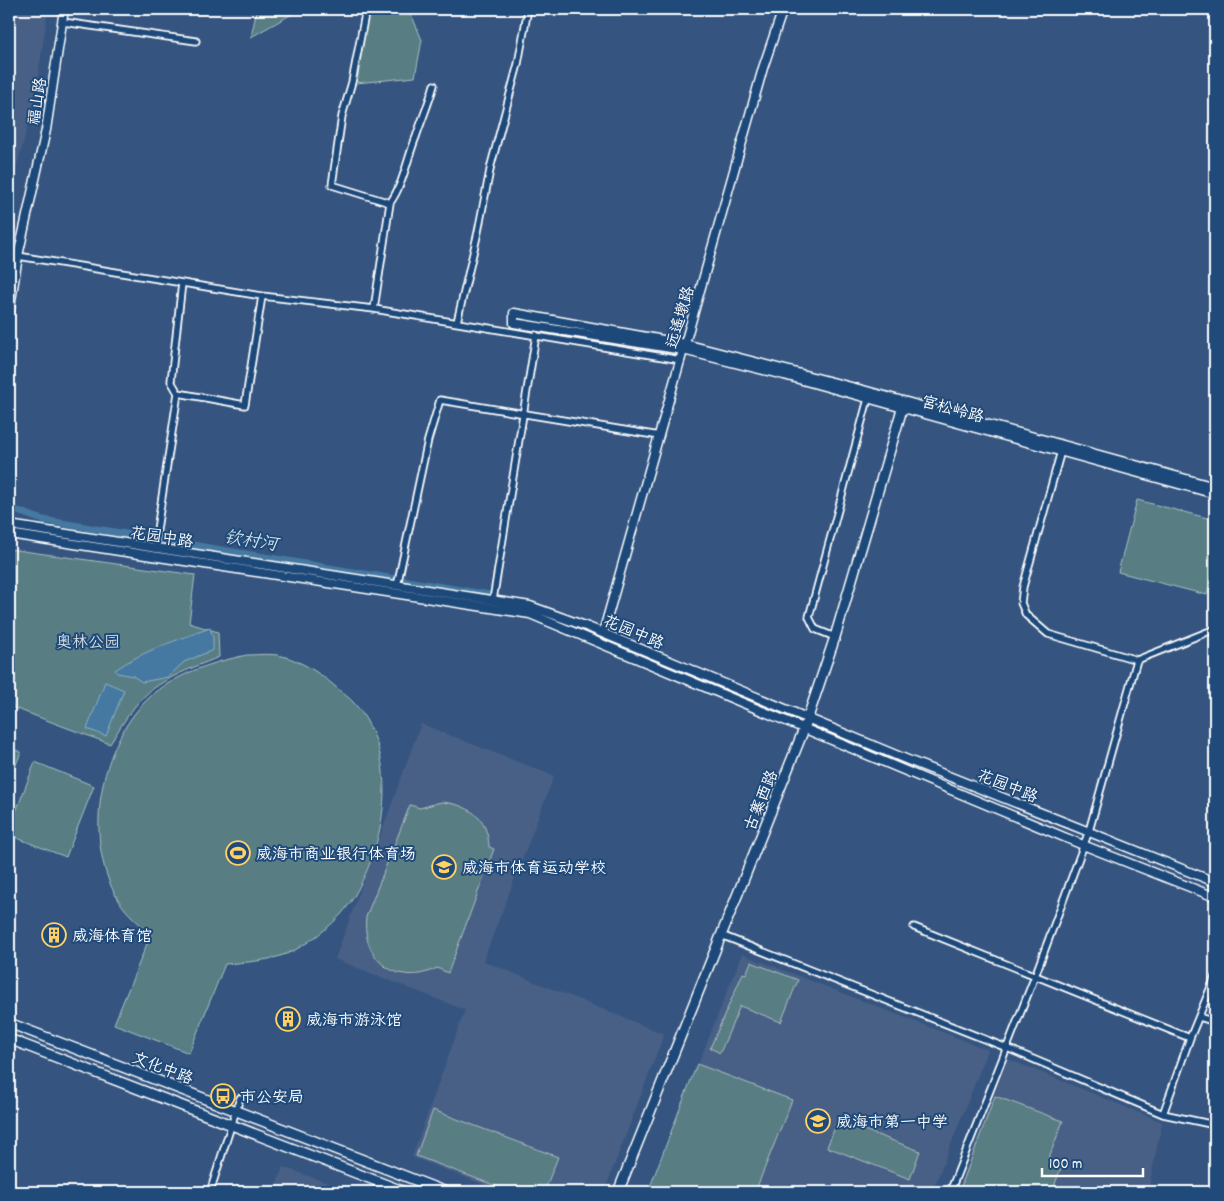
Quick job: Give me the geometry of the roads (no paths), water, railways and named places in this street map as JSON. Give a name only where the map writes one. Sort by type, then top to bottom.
[{"type":"main road","name":"福山路","points":[[9,314],[18,256],[46,130],[64,9]]},
{"type":"main road","name":"远遥墩路","points":[[602,633],[660,436],[763,68],[782,9]]},
{"type":"main road","points":[[684,347],[514,323],[514,313],[684,347],[864,390],[1215,487]]},
{"type":"main road","name":"宫松岭路","points":[[684,347],[1215,494]]},
{"type":"main road","name":"古寨西路","points":[[618,1192],[808,718],[835,636],[902,408]]},
{"type":"main road","name":"花园中路","points":[[9,525],[154,546],[530,606],[602,633],[1043,814],[1215,882]]},
{"type":"main road","points":[[9,534],[530,614],[1083,845],[1215,897]]},
{"type":"main road","name":"文化中路","points":[[9,1024],[446,1192]]},
{"type":"main road","name":"文化中路","points":[[9,1039],[230,1126],[405,1192]]},
{"type":"street","points":[[366,9],[352,82],[342,116],[332,185],[390,203]]},
{"type":"street","points":[[457,322],[504,111],[507,109],[518,64],[528,9]]},
{"type":"street","points":[[62,22],[196,41]]},
{"type":"street","points":[[374,309],[390,203],[398,192],[434,85]]},
{"type":"street","points":[[18,256],[262,296],[374,309],[457,322],[681,360]]},
{"type":"street","points":[[154,546],[178,393],[171,381],[182,283]]},
{"type":"street","points":[[178,393],[244,405],[262,296]]},
{"type":"street","points":[[493,600],[536,336]]},
{"type":"street","points":[[835,636],[815,629],[809,617],[868,399]]},
{"type":"street","points":[[398,585],[428,440],[440,400],[660,436]]},
{"type":"street","points":[[1061,451],[1023,587],[1021,603],[1026,614],[1048,634],[1137,660],[1215,629]]},
{"type":"street","points":[[950,1192],[1035,976],[1089,831],[1137,660]]},
{"type":"street","points":[[914,927],[1190,1038]]},
{"type":"street","points":[[721,935],[1007,1048],[1163,1114],[1215,1125]]},
{"type":"street","points":[[1163,1114],[1190,1038],[1215,977]]},
{"type":"street","points":[[1199,1017],[1215,1022]]},
{"type":"street","points":[[210,1192],[240,1098]]},
{"type":"waterway","name":"钦村河","points":[[9,508],[43,520],[490,595]]},
{"type":"place","name":"威海市商业银行体育场","points":[[238,853]]},
{"type":"place","name":"威海市体育运动学校","points":[[444,867]]},
{"type":"place","name":"威海体育馆","points":[[54,935]]},
{"type":"place","name":"威海市游泳馆","points":[[288,1019]]},
{"type":"place","name":"市公安局","points":[[223,1096]]},
{"type":"place","name":"威海市第一中学","points":[[818,1121]]},
{"type":"park label","name":"奥林公园","points":[[88,641]]}]
